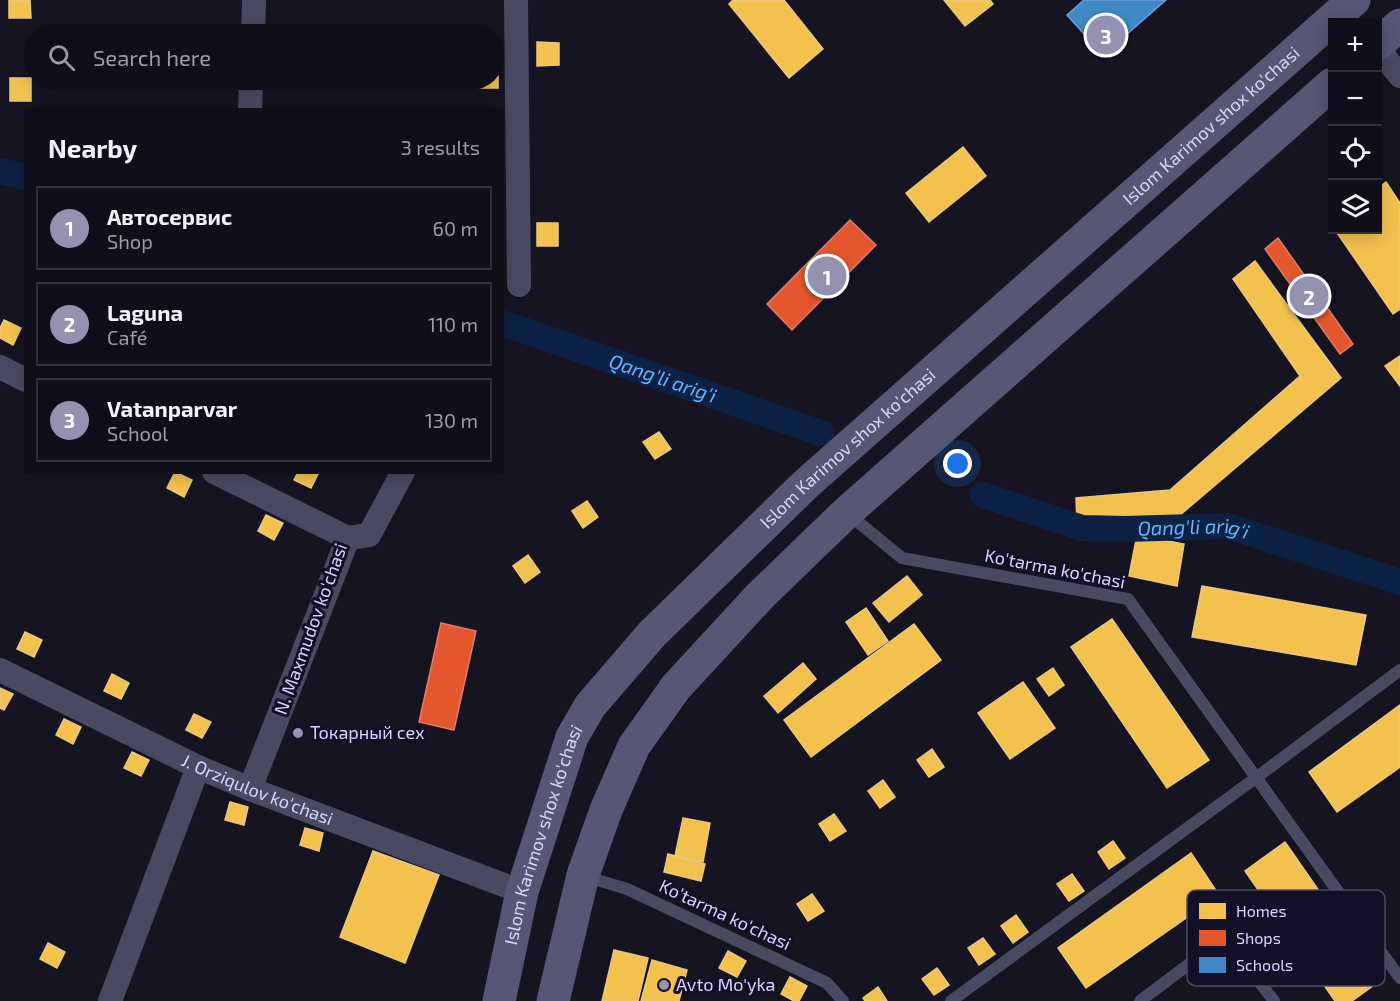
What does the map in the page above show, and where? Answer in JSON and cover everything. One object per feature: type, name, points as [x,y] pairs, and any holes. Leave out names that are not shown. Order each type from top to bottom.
[{"type":"main road","name":"Islom Karimov shox ko'chasi","points":[[499,1001],[522,892],[572,737],[590,706],[652,634],[806,484],[1354,0]]},
{"type":"main road","points":[[1382,41],[1400,25]]},
{"type":"main road","points":[[554,1001],[583,875],[606,810],[634,746],[676,687],[760,596],[847,512],[1328,88]]},
{"type":"main road","points":[[1071,250],[1057,266],[1057,276],[1061,286],[1069,294],[1079,297],[1090,295],[1099,289]]},
{"type":"street","points":[[253,24],[254,0]]},
{"type":"street","points":[[516,0],[519,285]]},
{"type":"street","points":[[1382,55],[1400,76]]},
{"type":"street","points":[[249,108],[250,90]]},
{"type":"street","points":[[0,368],[24,379]]},
{"type":"street","name":"N. Maxmudov ko'chasi","points":[[218,474],[348,538],[250,789]]},
{"type":"street","points":[[348,538],[369,534],[402,474]]},
{"type":"street","name":"J. Orziqulov ko'chasi","points":[[0,670],[198,767],[250,789],[522,892]]},
{"type":"street","points":[[110,1001],[198,767]]},
{"type":"lane","name":"Ko'tarma ko'chasi","points":[[847,512],[902,558],[1128,600],[1337,890]]},
{"type":"lane","points":[[951,1001],[1400,670]]},
{"type":"lane","name":"Ko'tarma ko'chasi","points":[[583,875],[627,889],[827,983],[843,1001]]},
{"type":"lane","name":"Ko'tarma ko'chasi","points":[[1385,957],[1400,978]]},
{"type":"lane","points":[[1140,1001],[1187,966]]},
{"type":"lane","points":[[1263,986],[1274,1001]]},
{"type":"building: Homes","points":[[9,0],[30,0],[31,18],[9,18]]},
{"type":"building: Homes","points":[[733,0],[784,0],[823,49],[789,78],[729,4]]},
{"type":"building: Homes","points":[[944,0],[990,0],[993,4],[965,26]]},
{"type":"building: Homes","points":[[537,42],[559,43],[559,65],[537,66]]},
{"type":"building: Homes","points":[[10,78],[24,78],[24,90],[31,90],[31,101],[10,101]]},
{"type":"building: Homes","points":[[963,147],[986,176],[929,222],[906,193]]},
{"type":"building: Homes","points":[[1386,182],[1400,203],[1400,309],[1393,314],[1338,234],[1382,234],[1382,185]]},
{"type":"building: Homes","points":[[537,223],[558,223],[558,246],[537,246]]},
{"type":"building: Homes","points":[[1255,261],[1341,378],[1180,515],[1077,522],[1076,498],[1170,490],[1300,376],[1233,279]]},
{"type":"building: Homes","points":[[4,320],[21,328],[13,345],[0,338],[0,328]]},
{"type":"building: Homes","points":[[1400,356],[1400,386],[1385,366]]},
{"type":"building: Homes","points":[[659,432],[671,449],[655,459],[643,442]]},
{"type":"building: Homes","points":[[174,474],[192,480],[184,497],[167,488]]},
{"type":"building: Homes","points":[[297,474],[318,474],[311,488],[294,480]]},
{"type":"building: Homes","points":[[587,501],[598,517],[583,528],[572,511]]},
{"type":"building: Homes","points":[[266,515],[283,523],[274,540],[258,531]]},
{"type":"building: Homes","points":[[1137,535],[1184,544],[1177,586],[1129,576]]},
{"type":"building: Homes","points":[[528,555],[540,572],[525,583],[513,566]]},
{"type":"building: Homes","points":[[907,576],[922,595],[889,622],[873,603]]},
{"type":"building: Homes","points":[[1202,586],[1366,615],[1356,665],[1192,637]]},
{"type":"building: Homes","points":[[866,608],[888,641],[868,655],[846,622]]},
{"type":"building: Homes","points":[[1112,619],[1209,760],[1167,788],[1071,647]]},
{"type":"building: Homes","points":[[914,624],[941,660],[811,757],[784,720]]},
{"type":"building: Homes","points":[[25,632],[42,640],[34,657],[17,649]]},
{"type":"building: Homes","points":[[803,663],[816,679],[778,713],[764,696]]},
{"type":"building: Homes","points":[[1053,668],[1064,685],[1049,696],[1037,679]]},
{"type":"building: Homes","points":[[112,674],[129,683],[121,699],[104,691]]},
{"type":"building: Homes","points":[[1023,682],[1055,728],[1010,759],[978,713]]},
{"type":"building: Homes","points":[[0,688],[13,694],[4,710],[0,708]]},
{"type":"building: Homes","points":[[1400,705],[1400,767],[1337,812],[1309,772]]},
{"type":"building: Homes","points":[[194,714],[211,722],[202,738],[186,730]]},
{"type":"building: Homes","points":[[64,719],[81,727],[73,744],[56,735]]},
{"type":"building: Homes","points":[[932,749],[944,767],[929,777],[917,760]]},
{"type":"building: Homes","points":[[132,752],[149,760],[141,776],[124,768]]},
{"type":"building: Homes","points":[[883,780],[895,797],[880,808],[868,791]]},
{"type":"building: Homes","points":[[230,802],[248,807],[244,825],[225,820]]},
{"type":"building: Homes","points":[[834,814],[846,831],[830,841],[819,824]]},
{"type":"building: Homes","points":[[683,818],[710,823],[703,862],[675,856]]},
{"type":"building: Homes","points":[[305,828],[323,833],[319,851],[300,845]]},
{"type":"building: Homes","points":[[1113,841],[1125,858],[1109,869],[1098,852]]},
{"type":"building: Homes","points":[[1285,842],[1318,890],[1258,890],[1245,871]]},
{"type":"building: Homes","points":[[373,851],[439,875],[405,963],[340,937]]},
{"type":"building: Homes","points":[[1191,853],[1216,890],[1187,890],[1187,917],[1086,988],[1058,948]]},
{"type":"building: Homes","points":[[668,854],[705,864],[701,881],[664,872]]},
{"type":"building: Homes","points":[[1072,874],[1084,891],[1069,901],[1057,884]]},
{"type":"building: Homes","points":[[812,894],[824,911],[808,921],[797,904]]},
{"type":"building: Homes","points":[[1016,915],[1028,932],[1013,943],[1001,926]]},
{"type":"building: Homes","points":[[983,938],[995,954],[979,965],[968,948]]},
{"type":"building: Homes","points":[[48,943],[65,952],[57,968],[40,959]]},
{"type":"building: Homes","points":[[614,950],[648,958],[638,1001],[602,1001]]},
{"type":"building: Homes","points":[[728,951],[746,961],[737,977],[719,968]]},
{"type":"building: Homes","name":"Avto Mo'yka","points":[[652,960],[687,970],[679,1001],[641,1001]]},
{"type":"building: Homes","points":[[937,968],[949,985],[934,995],[922,979]]},
{"type":"building: Homes","points":[[790,977],[807,986],[799,1001],[794,1001],[781,994]]},
{"type":"building: Homes","points":[[1325,986],[1373,986],[1352,1001],[1335,1001]]},
{"type":"building: Homes","points":[[878,987],[887,1001],[865,1001],[863,998]]},
{"type":"building: Shops","points":[[850,220],[876,245],[792,330],[767,304]]},
{"type":"building: Shops","points":[[1278,238],[1353,344],[1340,354],[1265,249]]},
{"type":"building: Shops","points":[[441,623],[476,631],[454,730],[419,722]]},
{"type":"building: Schools","points":[[1084,0],[1166,0],[1103,55],[1067,15]]},
{"type":"waterway","name":"Qang'li arig'i","points":[[0,171],[24,177]]},
{"type":"waterway","name":"Qang'li arig'i","points":[[504,324],[821,433]]},
{"type":"waterway","name":"Qang'li arig'i","points":[[983,495],[1082,528],[1228,526],[1400,582]]},
{"type":"place","name":"Vatanparvar","points":[[1106,35]]},
{"type":"place","name":"Автосервис","points":[[827,276]]},
{"type":"place","name":"Laguna","points":[[1309,296]]},
{"type":"place","name":"Токарный сех","points":[[298,733]]},
{"type":"place","name":"Avto Mo'yka","points":[[664,985]]}]
